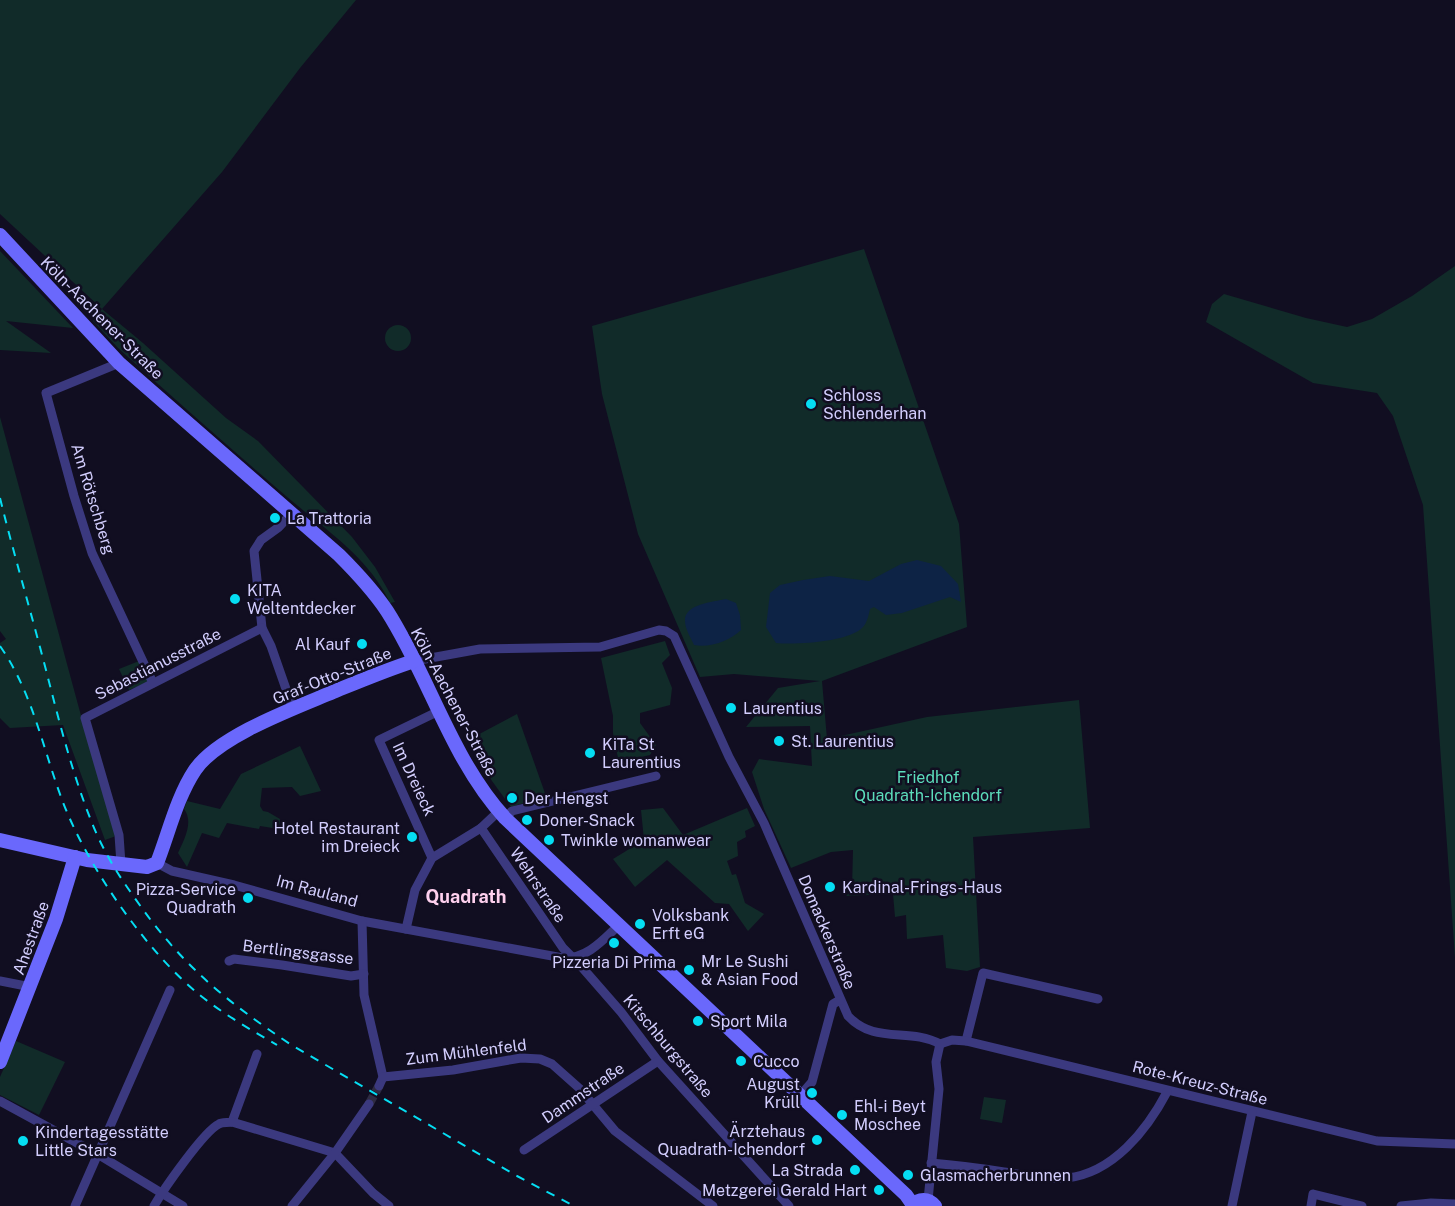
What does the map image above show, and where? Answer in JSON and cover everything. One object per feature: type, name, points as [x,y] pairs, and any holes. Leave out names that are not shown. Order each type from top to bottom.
[{"type":"main road","name":"Köln-Aachener-Straße","points":[[0,235],[119,363],[339,555],[363,579],[387,612],[476,780],[502,814],[906,1195],[913,1205]]},
{"type":"main road","name":"Graf-Otto-Straße","points":[[157,862],[185,789],[196,769],[211,752],[292,709],[414,661]]},
{"type":"main road","name":"Im Rauland","points":[[0,840],[75,857],[122,864],[147,867],[157,862]]},
{"type":"main road","name":"Ahestraße","points":[[0,1062],[31,987],[75,857]]},
{"type":"main road","points":[[913,1205],[920,1200],[932,1203]]},
{"type":"street","name":"Am Rötschberg","points":[[119,363],[46,393],[92,553],[153,683]]},
{"type":"street","points":[[291,514],[279,527],[261,540],[254,551],[262,628],[271,646],[292,709]]},
{"type":"street","name":"Sebastianusstraße","points":[[122,864],[118,835],[85,718],[262,628]]},
{"type":"street","name":"Graf-Otto-Straße","points":[[414,661],[480,650],[600,647],[659,630],[666,631]]},
{"type":"street","name":"Domackerstraße","points":[[666,631],[674,636],[729,757],[764,823],[848,1016],[868,1030],[880,1034],[924,1037],[940,1044]]},
{"type":"street","name":"Im Dreieck","points":[[432,858],[379,740],[439,711]]},
{"type":"street","points":[[406,929],[415,890],[432,858],[502,814],[656,776]]},
{"type":"street","name":"Wehrstraße","points":[[481,828],[562,948],[573,958]]},
{"type":"street","name":"Im Rauland","points":[[157,862],[172,871],[234,885],[362,921],[573,958]]},
{"type":"street","points":[[362,921],[364,974]]},
{"type":"street","points":[[573,958],[593,949],[619,925]]},
{"type":"street","name":"Kitschburgstraße","points":[[573,958],[621,1012],[658,1061],[789,1206]]},
{"type":"street","name":"Bertlingsgasse","points":[[229,962],[234,959],[282,964],[351,976],[364,974]]},
{"type":"street","points":[[966,1041],[983,973],[1098,999]]},
{"type":"street","name":"Zum Mühlenfeld","points":[[364,974],[364,995],[381,1082],[521,1058],[540,1059],[552,1064],[579,1088],[615,1131],[713,1206]]},
{"type":"street","points":[[0,981],[31,987]]},
{"type":"street","points":[[75,1206],[170,990]]},
{"type":"street","points":[[800,1096],[812,1082],[833,1004],[840,1000]]},
{"type":"street","name":"Rote-Kreuz-Straße","points":[[940,1044],[952,1040],[966,1041],[1167,1092],[1377,1141],[1455,1144]]},
{"type":"street","points":[[932,1203],[931,1163],[939,1089],[936,1062],[940,1044]]},
{"type":"street","points":[[232,1122],[257,1054]]},
{"type":"street","name":"Dammstraße","points":[[524,1150],[658,1061]]},
{"type":"street","points":[[931,1163],[1032,1176],[1067,1178],[1093,1171],[1115,1159],[1161,1103],[1167,1092]]},
{"type":"street","points":[[0,1101],[99,1155],[183,1206]]},
{"type":"street","points":[[292,1206],[335,1153],[369,1104]]},
{"type":"street","points":[[1232,1206],[1252,1112]]},
{"type":"street","points":[[154,1206],[162,1192],[209,1132],[220,1123],[232,1122],[335,1153],[373,1193],[389,1206]]},
{"type":"street","points":[[1311,1206],[1313,1194],[1362,1206]]},
{"type":"street","points":[[1401,1206],[1431,1203],[1455,1204]]},
{"type":"green space","points":[[0,0],[356,0],[300,68],[222,172],[102,309],[0,214]]},
{"type":"green space","name":"Friedhof Quadrath-Ichendorf","points":[[864,249],[959,524],[967,627],[822,681],[827,739],[927,717],[1079,700],[1090,828],[973,837],[980,967],[967,971],[946,968],[943,935],[907,939],[906,915],[895,917],[893,894],[846,896],[852,889],[853,850],[831,852],[791,868],[764,809],[752,772],[759,759],[812,766],[810,726],[746,727],[778,688],[820,681],[734,674],[700,677],[638,534],[602,394],[592,326]]},
{"type":"green space","points":[[0,251],[73,328],[6,321],[51,353],[0,350]]},
{"type":"green space","points":[[1455,266],[1455,958],[1423,505],[1393,416],[1377,393],[1313,383],[1206,322],[1212,304],[1224,294],[1306,318],[1347,327],[1372,319],[1412,296]]},
{"type":"green space","points":[[102,309],[226,418],[258,441],[352,537],[375,567],[395,602],[390,603],[370,571],[344,544],[243,459],[118,348],[93,321]]},
{"type":"green space","points":[[398,325],[407,329],[411,338],[407,347],[398,351],[389,347],[385,338],[389,329]]},
{"type":"green space","points":[[0,417],[116,836],[105,840],[63,725],[10,728],[0,718],[0,643],[6,639],[0,631]]},
{"type":"green space","points":[[665,641],[670,655],[662,663],[672,688],[670,705],[640,713],[640,723],[656,745],[650,755],[623,761],[618,758],[613,733],[613,716],[601,658]]},
{"type":"green space","points":[[139,661],[149,682],[129,690],[119,669]]},
{"type":"green space","points":[[517,714],[546,796],[511,807],[492,781],[468,740]]},
{"type":"green space","points":[[300,746],[321,791],[300,796],[292,787],[262,788],[260,806],[263,811],[280,819],[279,829],[260,826],[259,829],[227,823],[219,838],[202,833],[187,867],[178,853],[188,825],[184,809],[187,801],[220,809],[241,774]]},
{"type":"green space","points":[[663,808],[683,835],[747,808],[755,826],[745,831],[746,837],[737,842],[738,856],[727,861],[732,875],[736,874],[745,903],[764,914],[748,931],[729,904],[715,903],[667,860],[635,887],[613,859],[644,840],[641,810]]},
{"type":"green space","points":[[16,1041],[65,1062],[39,1115],[0,1095],[0,1077]]},
{"type":"green space","points":[[984,1097],[1006,1100],[1002,1123],[980,1119]]},
{"type":"water","points":[[917,560],[941,566],[958,584],[961,602],[950,597],[902,613],[886,615],[874,607],[870,609],[864,625],[856,632],[822,641],[776,643],[766,627],[770,593],[780,585],[830,576],[869,581],[901,564]]},
{"type":"water","points":[[726,599],[736,603],[741,630],[719,643],[694,645],[686,627],[686,615],[694,607]]},
{"type":"tunnel","points":[[369,1104],[379,1086]]},
{"type":"railway","points":[[0,498],[61,728],[92,823],[100,842],[126,886],[167,940],[204,979],[224,996],[293,1046],[517,1176],[574,1206]]},
{"type":"railway","points":[[0,646],[28,700],[72,823],[85,850],[119,905],[159,956],[180,978],[219,1010],[277,1045]]},
{"type":"place","name":"Schloss Schlenderhan","points":[[811,404]]},
{"type":"place","name":"La Trattoria","points":[[275,518]]},
{"type":"place","name":"KITA Weltentdecker","points":[[235,599]]},
{"type":"place","name":"Al Kauf","points":[[362,644]]},
{"type":"place","name":"Laurentius","points":[[731,708]]},
{"type":"place","name":"St. Laurentius","points":[[779,741]]},
{"type":"place","name":"KiTa St Laurentius","points":[[590,753]]},
{"type":"place","name":"Der Hengst","points":[[512,798]]},
{"type":"place","name":"Doner-Snack","points":[[527,820]]},
{"type":"place","name":"Hotel Restaurant im Dreieck","points":[[412,837]]},
{"type":"place","name":"Twinkle womanwear","points":[[549,840]]},
{"type":"place","name":"Kardinal-Frings-Haus","points":[[830,887]]},
{"type":"place","name":"Pizza-Service Quadrath","points":[[248,898]]},
{"type":"place","name":"Volksbank Erft eG","points":[[640,924]]},
{"type":"place","name":"Pizzeria Di Prima","points":[[614,943]]},
{"type":"place","name":"Mr Le Sushi & Asian Food","points":[[689,970]]},
{"type":"place","name":"Sport Mila","points":[[698,1021]]},
{"type":"place","name":"Cucco","points":[[741,1061]]},
{"type":"place","name":"August Krüll","points":[[812,1093]]},
{"type":"place","name":"Ehl-i Beyt Moschee","points":[[842,1115]]},
{"type":"place","name":"Ärztehaus Quadrath-Ichendorf","points":[[817,1140]]},
{"type":"place","name":"Kindertagesstätte Little Stars","points":[[23,1141]]},
{"type":"place","name":"La Strada","points":[[855,1170]]},
{"type":"place","name":"Glasmacherbrunnen","points":[[908,1175]]},
{"type":"place","name":"Metzgerei Gerald Hart","points":[[879,1190]]},
{"type":"district","name":"Quadrath","points":[[466,896]]}]
